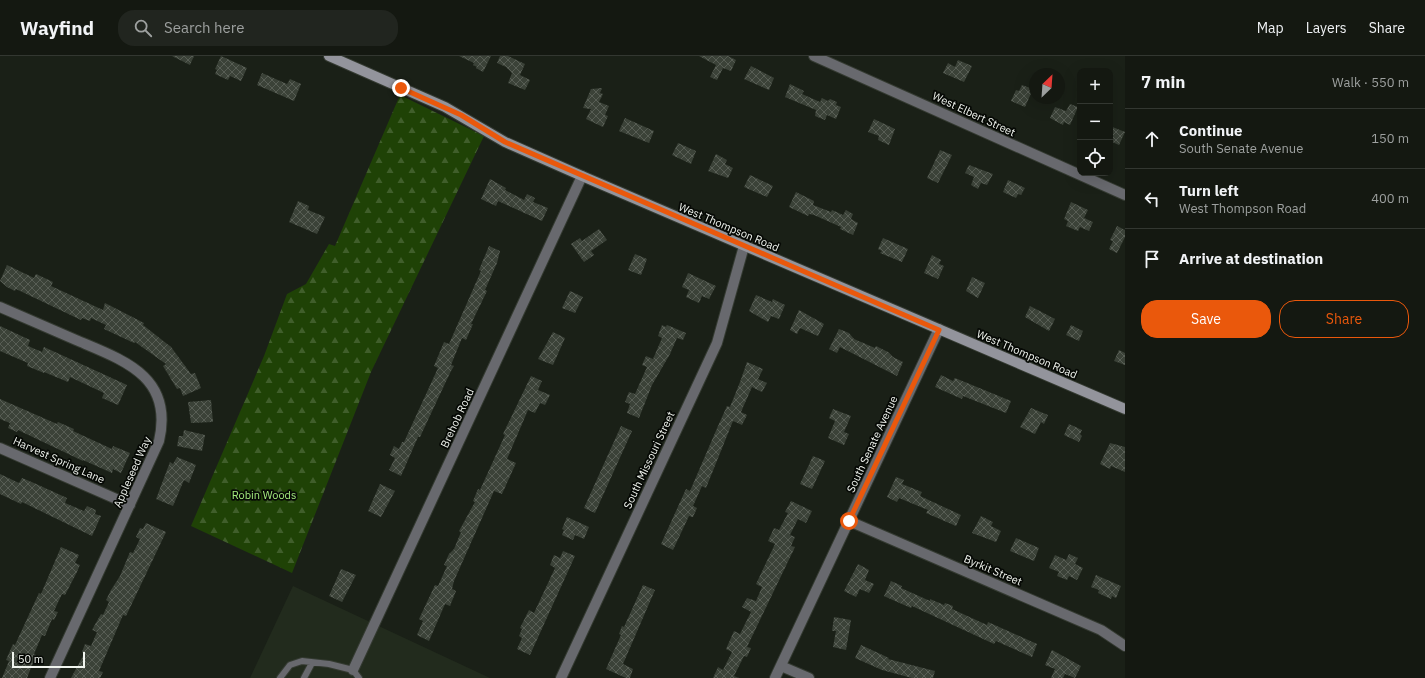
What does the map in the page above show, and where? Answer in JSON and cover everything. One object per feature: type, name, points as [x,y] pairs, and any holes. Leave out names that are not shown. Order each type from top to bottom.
[{"type":"main road","name":"West Thompson Road","points":[[329,56],[445,107],[505,142],[1125,409]]},
{"type":"street","name":"West Elbert Street","points":[[814,56],[1125,195]]},
{"type":"street","name":"Brehob Road","points":[[356,674],[582,176]]},
{"type":"street","name":"South Missouri Street","points":[[561,678],[717,342],[744,246]]},
{"type":"street","name":"Appleseed Way","points":[[0,307],[128,362],[142,374],[154,390],[161,409],[162,430],[156,448],[50,678]]},
{"type":"street","name":"South Senate Avenue","points":[[775,678],[939,330]]},
{"type":"street","name":"Harvest Spring Lane","points":[[0,448],[130,505]]},
{"type":"street","name":"Byrkit Street","points":[[849,521],[1101,630],[1125,646]]},
{"type":"street","points":[[781,666],[809,678]]},
{"type":"lane","points":[[280,678],[290,665],[302,661],[328,664],[356,674]]},
{"type":"lane","points":[[304,678],[312,663]]},
{"type":"shaded area","points":[[293,586],[490,678],[250,678]]},
{"type":"green space","name":"Robin Woods","points":[[400,95],[484,136],[371,372],[292,573],[191,526],[264,356],[287,294],[306,284],[329,244],[335,246]]},
{"type":"building","points":[[172,56],[194,56],[190,65]]},
{"type":"building","points":[[221,56],[247,68],[241,81],[230,76],[228,80],[215,74],[217,70],[215,69]]},
{"type":"building","points":[[459,56],[491,56],[483,72],[473,65],[474,63]]},
{"type":"building","points":[[500,56],[508,56],[525,64],[520,75],[530,80],[525,90],[508,83],[512,73],[506,67],[497,63]]},
{"type":"building","points":[[699,56],[728,56],[736,60],[731,71],[723,68],[717,80],[710,77],[716,65]]},
{"type":"building","points":[[958,60],[972,66],[964,82],[943,73],[948,63],[955,67]]},
{"type":"building","points":[[751,66],[774,78],[769,90],[744,79]]},
{"type":"building","points":[[262,73],[287,84],[290,79],[301,84],[294,101],[257,85]]},
{"type":"building","points":[[790,84],[804,91],[802,94],[820,102],[822,98],[828,101],[830,99],[837,102],[836,105],[841,107],[836,119],[827,115],[825,120],[815,116],[816,110],[785,97]]},
{"type":"building","points":[[1022,85],[1029,88],[1029,98],[1025,107],[1011,101],[1016,90],[1019,91]]},
{"type":"building","points":[[602,88],[600,93],[603,94],[599,102],[609,106],[605,115],[608,116],[603,127],[586,119],[591,109],[583,108],[591,89]]},
{"type":"building","points":[[1070,104],[1077,107],[1070,125],[1064,122],[1063,125],[1050,118],[1055,107],[1066,111]]},
{"type":"building","points":[[625,118],[654,131],[649,143],[619,131]]},
{"type":"building","points":[[874,119],[895,129],[889,145],[878,140],[879,136],[868,132]]},
{"type":"building","points":[[1113,127],[1125,132],[1119,145],[1113,142]]},
{"type":"building","points":[[678,143],[696,151],[691,164],[672,155]]},
{"type":"building","points":[[940,150],[952,155],[938,183],[927,178]]},
{"type":"building","points":[[716,154],[727,160],[725,164],[733,168],[728,178],[708,171]]},
{"type":"building","points":[[969,165],[993,174],[987,185],[981,183],[978,189],[971,185],[974,177],[965,173]]},
{"type":"building","points":[[750,175],[773,186],[767,197],[744,187]]},
{"type":"building","points":[[490,179],[506,188],[505,190],[524,200],[527,194],[535,198],[533,202],[548,208],[542,221],[498,201],[496,206],[481,199]]},
{"type":"building","points":[[1008,180],[1025,188],[1021,195],[1018,194],[1016,198],[1003,192]]},
{"type":"building","points":[[796,192],[814,201],[813,205],[831,212],[832,210],[843,215],[846,210],[853,214],[851,219],[858,223],[853,235],[840,229],[841,227],[814,215],[809,214],[808,216],[789,207]]},
{"type":"building","points":[[298,201],[309,206],[308,210],[325,217],[317,234],[289,222]]},
{"type":"building","points":[[1071,202],[1088,210],[1084,218],[1093,222],[1089,231],[1080,227],[1078,231],[1066,226],[1068,221],[1064,219]]},
{"type":"building","points":[[1117,226],[1125,230],[1125,237],[1117,253],[1109,249],[1113,241],[1110,240]]},
{"type":"building","points":[[599,229],[607,240],[591,251],[594,255],[584,262],[571,244],[580,238],[582,241]]},
{"type":"building","points":[[883,238],[908,249],[902,262],[880,253],[882,251],[878,249]]},
{"type":"building","points":[[489,246],[500,251],[497,263],[485,290],[487,291],[471,324],[473,324],[466,340],[462,338],[451,365],[454,366],[420,437],[418,437],[401,476],[389,470],[395,458],[390,455],[394,446],[399,449],[402,442],[404,442],[438,368],[434,366],[444,342],[449,344],[481,271],[479,270]]},
{"type":"building","points":[[635,254],[647,259],[641,275],[628,270]]},
{"type":"building","points":[[932,255],[941,260],[939,264],[944,266],[938,279],[924,273]]},
{"type":"building","points":[[7,265],[34,278],[36,274],[53,282],[51,286],[103,310],[105,303],[144,323],[143,325],[171,347],[191,374],[195,373],[201,388],[183,396],[180,388],[177,389],[163,366],[166,364],[135,342],[134,343],[104,329],[106,325],[91,318],[90,321],[82,318],[81,320],[16,289],[15,291],[7,287],[0,281]]},
{"type":"building","points":[[688,273],[716,286],[709,299],[702,296],[699,303],[686,297],[689,290],[682,287]]},
{"type":"building","points":[[972,277],[985,283],[978,298],[966,291]]},
{"type":"building","points":[[570,291],[583,297],[575,313],[562,308]]},
{"type":"building","points":[[756,295],[772,302],[773,299],[785,305],[779,319],[771,316],[768,322],[749,311]]},
{"type":"building","points":[[1030,306],[1055,319],[1049,331],[1025,317]]},
{"type":"building","points":[[799,310],[824,324],[818,336],[800,328],[797,334],[790,330]]},
{"type":"building","points":[[662,325],[666,327],[667,325],[686,333],[683,340],[677,338],[670,354],[652,385],[639,418],[627,413],[630,404],[625,402],[629,392],[635,394],[647,367],[642,365],[646,356],[653,359],[662,338],[658,336]]},
{"type":"building","points":[[1071,325],[1083,331],[1079,341],[1066,335]]},
{"type":"building","points":[[0,326],[30,340],[28,346],[42,352],[44,347],[127,385],[118,405],[102,398],[104,393],[70,377],[68,382],[27,366],[28,363],[0,351]]},
{"type":"building","points":[[839,329],[849,333],[854,339],[875,348],[876,346],[888,352],[893,357],[903,362],[897,376],[840,347],[837,353],[829,349]]},
{"type":"building","points":[[553,332],[565,338],[553,365],[538,359]]},
{"type":"building","points":[[1119,350],[1125,353],[1125,365],[1114,361]]},
{"type":"building","points":[[747,362],[763,369],[758,379],[767,383],[762,392],[752,387],[741,412],[747,415],[742,425],[733,421],[706,488],[702,486],[693,506],[697,508],[693,517],[689,516],[673,550],[661,544],[686,489],[690,491],[727,406],[730,407]]},
{"type":"building","points":[[941,375],[953,381],[955,378],[1011,401],[1006,413],[963,396],[962,399],[935,387]]},
{"type":"building","points":[[531,376],[542,381],[538,390],[550,395],[545,405],[540,403],[535,413],[528,410],[507,459],[516,463],[502,494],[494,491],[454,581],[452,589],[456,591],[450,606],[445,604],[429,641],[417,635],[423,621],[419,619],[435,585],[438,586],[447,566],[444,565],[449,554],[454,549],[461,532],[459,531],[475,502],[473,501],[478,489],[480,490],[505,435],[503,434]]},
{"type":"building","points":[[0,399],[57,424],[58,422],[74,429],[73,431],[112,449],[113,446],[130,453],[121,473],[113,469],[112,473],[18,430],[17,432],[8,428],[10,423],[0,419]]},
{"type":"building","points":[[211,400],[213,422],[191,423],[188,402]]},
{"type":"building","points":[[1031,408],[1048,415],[1044,424],[1041,422],[1035,434],[1020,427]]},
{"type":"building","points":[[833,409],[851,416],[844,432],[849,434],[844,445],[828,438],[835,421],[829,418]]},
{"type":"building","points":[[1069,424],[1082,430],[1080,434],[1082,436],[1079,442],[1064,435]]},
{"type":"building","points":[[621,426],[632,431],[595,513],[584,508]]},
{"type":"building","points":[[184,430],[205,435],[202,451],[177,446],[179,436],[183,436]]},
{"type":"building","points":[[1110,443],[1125,447],[1125,472],[1111,466],[1110,469],[1100,464]]},
{"type":"building","points":[[813,456],[825,461],[812,489],[800,484]]},
{"type":"building","points":[[177,457],[196,465],[189,483],[184,480],[173,506],[156,499],[170,462],[173,464]]},
{"type":"building","points":[[0,474],[19,483],[22,478],[34,483],[67,498],[65,503],[84,511],[87,506],[96,510],[95,514],[101,516],[92,536],[22,502],[21,504],[0,494]]},
{"type":"building","points":[[896,477],[904,480],[902,484],[922,492],[920,496],[961,515],[956,526],[926,513],[928,510],[899,498],[897,502],[887,497]]},
{"type":"building","points":[[380,484],[395,491],[381,517],[368,511]]},
{"type":"building","points":[[791,501],[812,511],[806,523],[798,519],[790,535],[795,537],[791,546],[795,547],[747,647],[751,648],[747,657],[744,656],[734,676],[739,678],[713,678],[718,667],[723,670],[732,652],[726,649],[734,631],[740,634],[751,612],[742,607],[747,598],[756,601],[762,587],[756,584],[775,544],[768,541],[774,528],[779,530],[788,513],[785,512]]},
{"type":"building","points":[[981,516],[993,522],[991,526],[1001,531],[996,542],[972,533]]},
{"type":"building","points":[[567,517],[589,527],[584,539],[575,535],[573,540],[562,535],[564,530],[562,529]]},
{"type":"building","points":[[146,523],[166,532],[126,616],[123,615],[99,671],[103,672],[100,678],[71,678],[84,654],[82,652],[85,644],[91,646],[97,632],[92,630],[101,614],[103,615],[109,602],[106,600],[120,576],[130,552],[133,553],[140,539],[136,537],[140,528],[143,529]]},
{"type":"building","points":[[1016,538],[1039,548],[1034,561],[1010,551]]},
{"type":"building","points":[[61,547],[79,555],[75,563],[80,565],[76,574],[65,595],[62,594],[54,611],[58,612],[54,620],[52,619],[45,636],[42,635],[34,654],[36,655],[27,678],[2,678],[9,661],[6,660],[13,644],[15,645],[39,593],[41,594]]},
{"type":"building","points":[[563,551],[575,556],[530,655],[517,649],[522,638],[519,636],[522,629],[520,628],[529,610],[534,613],[555,568],[550,565],[554,555],[560,558]]},
{"type":"building","points":[[1069,554],[1078,558],[1075,564],[1083,568],[1077,580],[1069,576],[1067,580],[1057,576],[1059,572],[1049,568],[1055,555],[1066,560]]},
{"type":"building","points":[[858,564],[869,570],[865,580],[874,584],[869,593],[860,589],[856,597],[844,591]]},
{"type":"building","points":[[341,569],[356,575],[342,602],[329,596]]},
{"type":"building","points":[[1096,575],[1121,586],[1116,598],[1112,596],[1111,599],[1098,593],[1099,590],[1091,587]]},
{"type":"building","points":[[891,581],[902,586],[901,588],[930,601],[930,599],[944,605],[945,603],[953,606],[952,609],[987,625],[988,622],[1037,644],[1032,657],[996,641],[994,644],[912,606],[911,608],[884,596]]},
{"type":"building","points":[[643,585],[655,590],[623,664],[633,669],[630,678],[626,678],[606,669],[621,635],[619,634],[622,626],[624,627]]},
{"type":"building","points":[[834,617],[851,620],[846,650],[833,647],[836,631],[832,631]]},
{"type":"building","points":[[861,645],[889,658],[888,659],[935,671],[933,678],[912,678],[882,670],[855,658]]},
{"type":"building","points":[[1052,650],[1081,666],[1075,678],[1065,674],[1063,678],[1051,678],[1055,669],[1045,665]]},
{"type":"route","points":[[401,88],[461,115],[505,142],[939,330],[849,521]]}]
